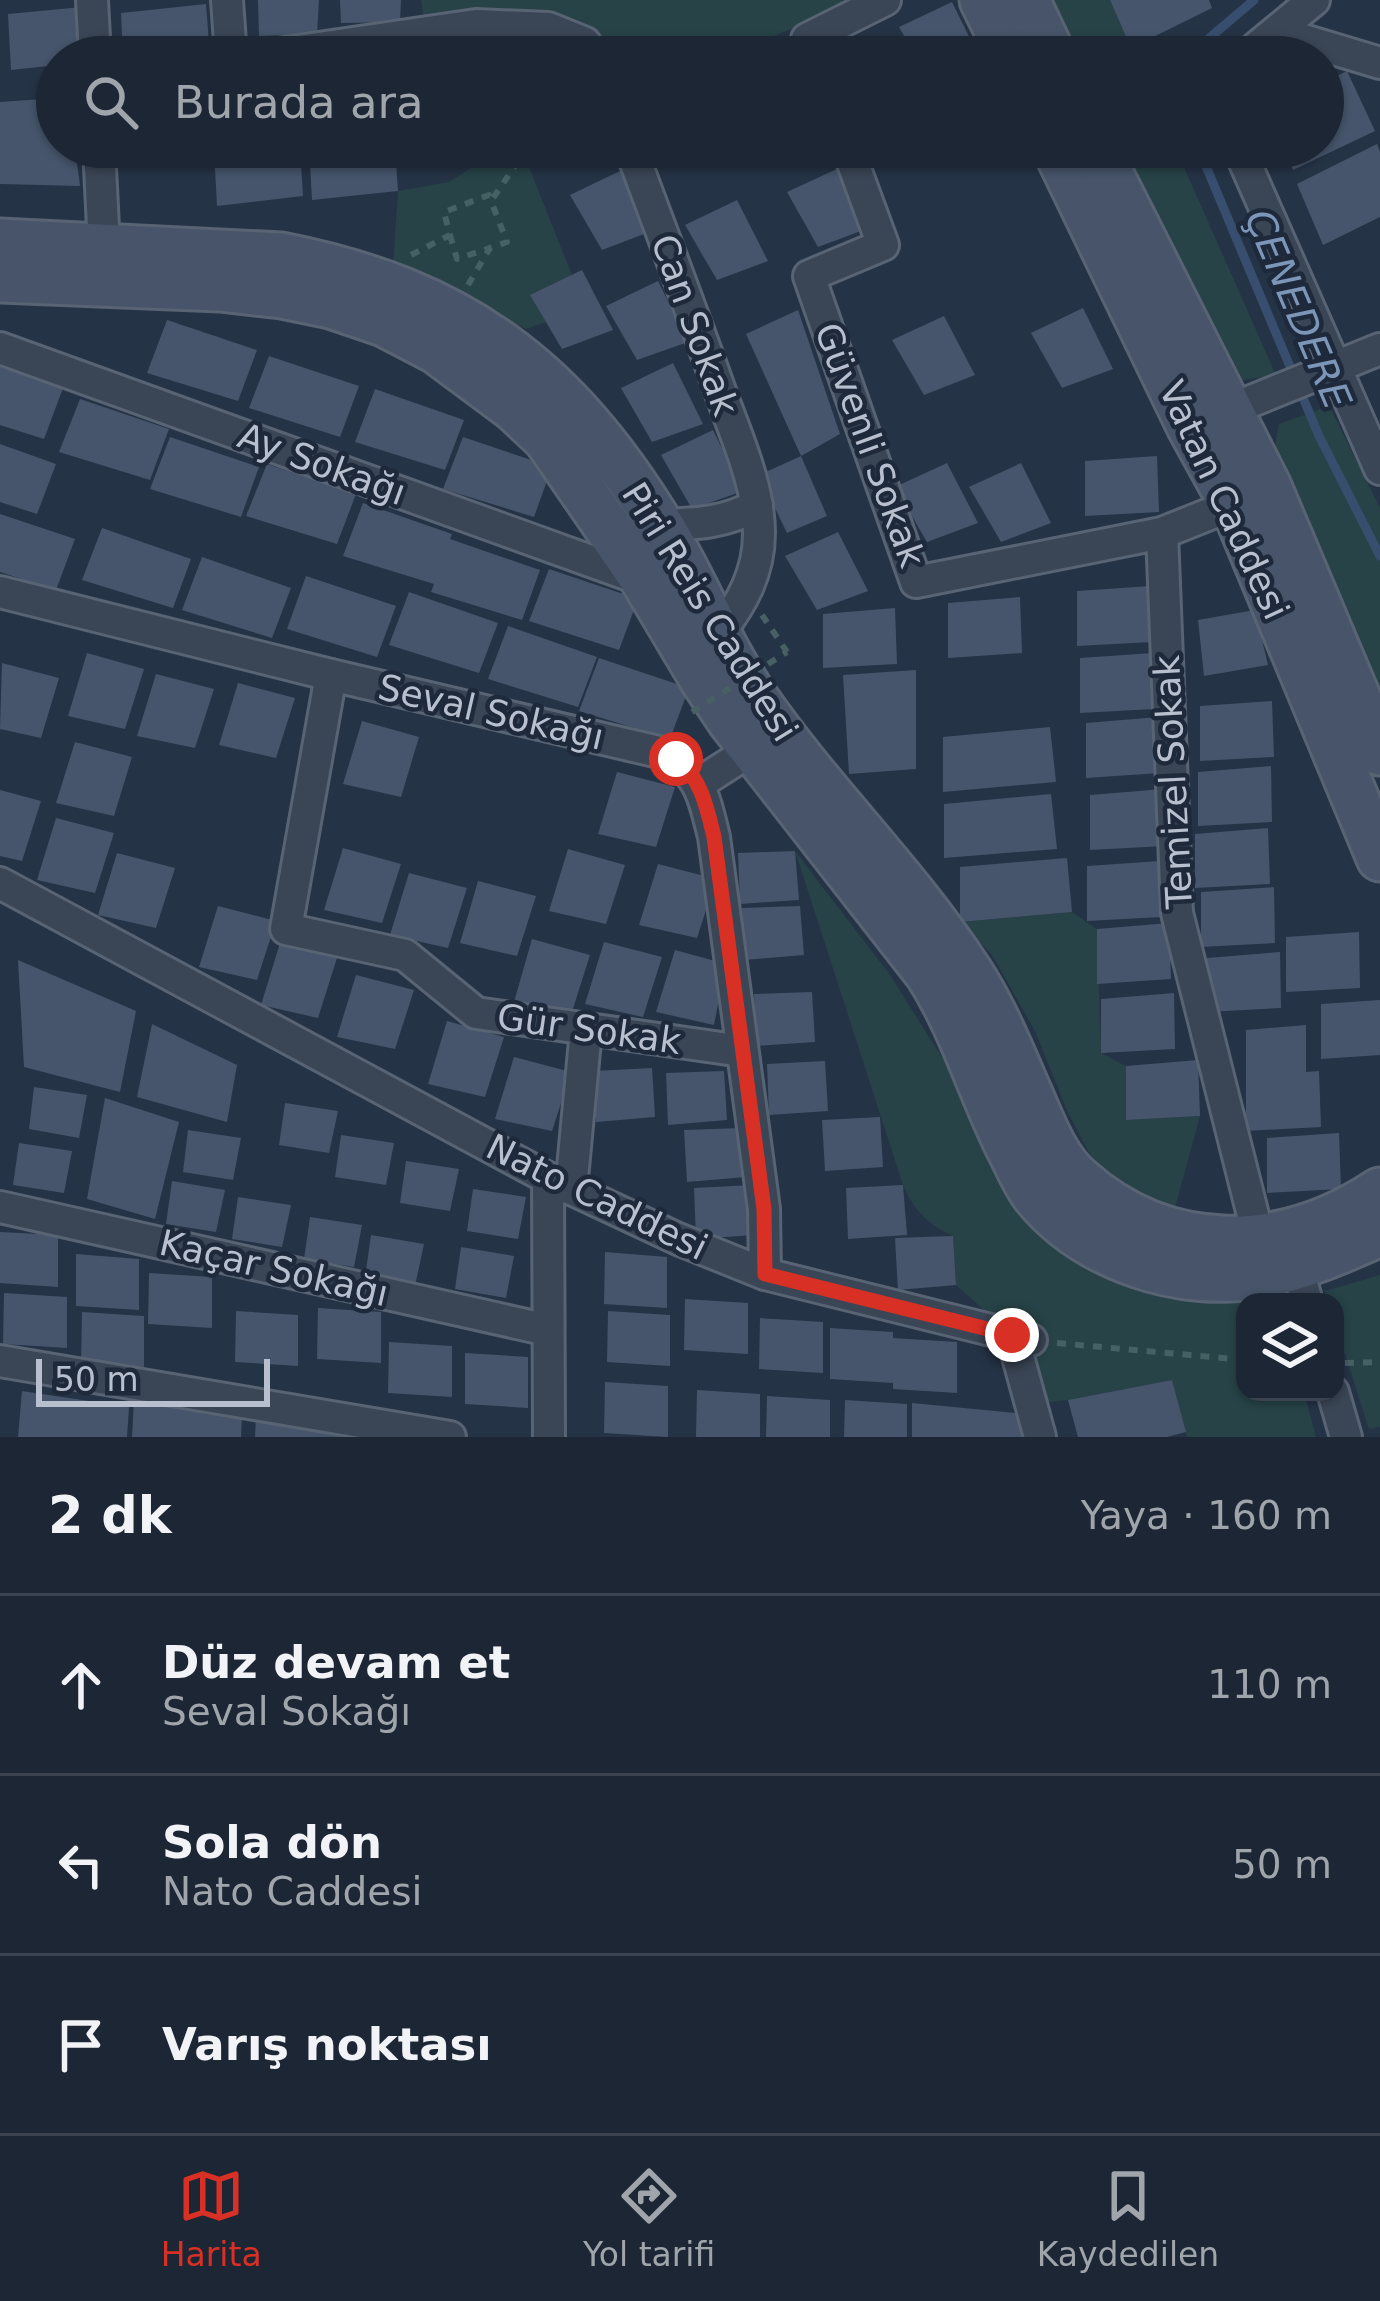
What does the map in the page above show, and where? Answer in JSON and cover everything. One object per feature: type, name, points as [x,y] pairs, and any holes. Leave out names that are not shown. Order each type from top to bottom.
[{"type":"main road","points":[[983,0],[1001,36]]},
{"type":"main road","points":[[1026,0],[1043,36]]},
{"type":"main road","name":"Vatan Caddesi","points":[[1068,168],[1225,411]]},
{"type":"main road","name":"Vatan Caddesi","points":[[1106,168],[1225,411],[1380,858]]},
{"type":"main road","name":"Piri Reis Caddesi","points":[[0,242],[281,256],[357,274],[424,299],[477,326],[529,364],[573,406],[608,449],[660,525],[755,698],[970,974],[1054,1149],[1074,1176],[1145,1224],[1225,1240],[1258,1239],[1308,1228],[1380,1192]]},
{"type":"main road","name":"Piri Reis Caddesi","points":[[0,279],[282,295],[384,323],[473,375],[547,439],[751,749],[928,973],[947,1002],[996,1120],[1034,1194],[1103,1250],[1185,1276],[1221,1280],[1258,1275],[1302,1284],[1372,1239]]},
{"type":"main road","name":"Vatan Caddesi","points":[[1251,496],[1380,752]]},
{"type":"street","points":[[92,0],[94,36]]},
{"type":"street","points":[[227,0],[230,36]]},
{"type":"street","points":[[811,36],[885,0]]},
{"type":"street","points":[[1272,36],[1314,0]]},
{"type":"street","points":[[400,36],[476,25],[548,28],[568,36]]},
{"type":"street","points":[[1277,32],[1290,36]]},
{"type":"street","points":[[1344,52],[1380,63]]},
{"type":"street","points":[[100,168],[104,248]]},
{"type":"street","name":"Can Sokak","points":[[638,168],[757,505],[754,571],[740,603],[718,634]]},
{"type":"street","name":"Güvenli Sokak","points":[[855,168],[883,245],[809,276],[916,582],[1162,532],[1251,496]]},
{"type":"street","points":[[1246,168],[1324,373],[1380,469]]},
{"type":"street","name":"Ay Sokağı","points":[[0,348],[644,580]]},
{"type":"street","points":[[1225,411],[1380,349]]},
{"type":"street","points":[[660,525],[722,520],[757,505]]},
{"type":"street","name":"Temizel Sokak","points":[[1162,532],[1177,913],[1258,1239]]},
{"type":"street","name":"Seval Sokağı","points":[[0,592],[659,752],[690,769],[698,784]]},
{"type":"street","name":"Gür Sokak","points":[[331,675],[286,929],[406,955],[476,1012],[742,1051]]},
{"type":"street","points":[[751,749],[698,784],[714,837],[764,1209],[765,1274]]},
{"type":"street","name":"Nato Caddesi","points":[[0,883],[559,1183],[678,1239],[765,1274],[1021,1338]]},
{"type":"street","points":[[549,1437],[548,1330],[559,1183],[586,1030]]},
{"type":"street","name":"Kaçar Sokağı","points":[[0,1207],[548,1330]]},
{"type":"street","points":[[1021,1338],[1040,1437]]},
{"type":"street","points":[[0,1361],[450,1437]]},
{"type":"street","points":[[1336,1401],[1346,1437]]},
{"type":"path","points":[[491,202],[514,168]]},
{"type":"path","points":[[489,195],[491,202],[507,242],[457,259],[444,212],[489,195]]},
{"type":"path","points":[[357,274],[393,265],[450,235]]},
{"type":"path","points":[[458,317],[461,296],[490,248]]},
{"type":"path","points":[[692,712],[787,652]]},
{"type":"path","points":[[1021,1338],[1236,1359]]},
{"type":"path","points":[[1344,1364],[1380,1362]]},
{"type":"green space","points":[[421,0],[842,0],[845,8],[774,36],[426,32]]},
{"type":"green space","points":[[1053,0],[1110,0],[1126,36],[1069,36]]},
{"type":"green space","points":[[471,168],[529,168],[572,275],[531,296],[546,322],[526,329],[393,265],[398,191],[449,182]]},
{"type":"green space","points":[[1131,168],[1184,168],[1276,375],[1231,382]]},
{"type":"green space","points":[[1329,406],[1380,508],[1380,698],[1273,457],[1279,424]]},
{"type":"green space","points":[[795,851],[890,975],[943,1059],[1003,1180],[1127,1283],[1216,1303],[1236,1301],[1236,1401],[1306,1401],[1316,1437],[1187,1437],[1172,1380],[1029,1404],[1012,1335],[956,1285],[953,1236],[923,1216],[903,1185]]},
{"type":"green space","points":[[1072,912],[1097,929],[1101,1053],[1126,1066],[1126,1120],[1200,1116],[1175,1208],[1142,1199],[1092,1158],[1035,1031],[992,955],[960,922]]},
{"type":"green space","points":[[1380,1275],[1380,1427],[1369,1429],[1344,1351],[1344,1293],[1325,1291]]},
{"type":"building","points":[[258,0],[319,0],[317,34],[259,36]]},
{"type":"building","points":[[340,0],[401,0],[400,22],[341,23]]},
{"type":"building","points":[[1110,0],[1209,0],[1212,8],[1155,36],[1126,36]]},
{"type":"building","points":[[952,2],[969,36],[904,36],[899,27]]},
{"type":"building","points":[[206,4],[208,36],[122,36],[121,13]]},
{"type":"building","points":[[93,6],[95,36],[36,36],[36,67],[11,70],[8,14]]},
{"type":"building","points":[[1344,72],[1375,131],[1344,146]]},
{"type":"building","points":[[36,99],[36,168],[78,168],[80,186],[0,184],[0,102]]},
{"type":"building","points":[[1377,144],[1380,217],[1323,245],[1297,184],[1329,168],[1344,168],[1344,160]]},
{"type":"building","points":[[215,168],[301,168],[303,196],[217,206]]},
{"type":"building","points":[[310,168],[396,168],[398,191],[312,200]]},
{"type":"building","points":[[839,168],[869,228],[818,247],[787,192]]},
{"type":"building","points":[[622,170],[652,231],[602,250],[570,195]]},
{"type":"building","points":[[737,200],[768,261],[717,280],[685,225]]},
{"type":"building","points":[[582,270],[613,330],[562,349],[530,295]]},
{"type":"building","points":[[658,281],[688,342],[637,360],[606,306]]},
{"type":"building","points":[[1083,308],[1113,369],[1062,388],[1031,333]]},
{"type":"building","points":[[798,310],[840,434],[801,456],[746,334]]},
{"type":"building","points":[[944,316],[975,375],[924,395],[892,340]]},
{"type":"building","points":[[167,320],[257,350],[238,401],[147,373]]},
{"type":"building","points":[[269,356],[359,386],[340,437],[249,408]]},
{"type":"building","points":[[673,363],[703,424],[652,442],[621,388]]},
{"type":"building","points":[[0,367],[63,388],[44,439],[0,425]]},
{"type":"building","points":[[375,389],[464,420],[445,470],[355,442]]},
{"type":"building","points":[[80,399],[169,429],[150,480],[59,452]]},
{"type":"building","points":[[713,430],[743,491],[692,509],[661,455]]},
{"type":"building","points":[[170,437],[259,467],[241,517],[150,489]]},
{"type":"building","points":[[463,437],[552,467],[534,517],[443,489]]},
{"type":"building","points":[[0,444],[56,464],[37,514],[0,502]]},
{"type":"building","points":[[801,456],[827,516],[787,533],[759,475]]},
{"type":"building","points":[[1157,456],[1159,512],[1085,516],[1085,461]]},
{"type":"building","points":[[947,463],[978,523],[927,542],[895,487]]},
{"type":"building","points":[[1021,463],[1051,523],[1001,542],[969,487]]},
{"type":"building","points":[[267,464],[356,494],[337,544],[246,516]]},
{"type":"building","points":[[363,503],[540,570],[522,620],[431,592],[434,584],[343,556]]},
{"type":"building","points":[[0,514],[75,539],[56,590],[0,572]]},
{"type":"building","points":[[102,528],[191,559],[173,608],[82,580]]},
{"type":"building","points":[[838,532],[868,591],[817,610],[785,556]]},
{"type":"building","points":[[202,557],[291,588],[272,638],[182,610]]},
{"type":"building","points":[[549,569],[638,599],[619,650],[529,621]]},
{"type":"building","points":[[306,576],[396,606],[377,657],[287,629]]},
{"type":"building","points":[[1150,586],[1152,642],[1077,646],[1077,591]]},
{"type":"building","points":[[409,592],[498,623],[479,673],[389,645]]},
{"type":"building","points":[[1020,597],[1022,653],[948,658],[948,603]]},
{"type":"building","points":[[895,608],[897,664],[823,668],[823,614]]},
{"type":"building","points":[[1255,610],[1268,665],[1204,676],[1198,620]]},
{"type":"building","points":[[508,626],[597,657],[578,707],[488,679]]},
{"type":"building","points":[[87,653],[144,669],[125,729],[68,716]]},
{"type":"building","points":[[1153,653],[1154,709],[1080,713],[1080,658]]},
{"type":"building","points":[[599,658],[689,688],[670,739],[579,711]]},
{"type":"building","points":[[2,663],[59,678],[41,738],[0,729]]},
{"type":"building","points":[[916,670],[916,769],[849,774],[843,675]]},
{"type":"building","points":[[156,674],[214,689],[195,748],[137,736]]},
{"type":"building","points":[[238,683],[295,698],[276,758],[219,745]]},
{"type":"building","points":[[1272,701],[1274,757],[1200,761],[1200,706]]},
{"type":"building","points":[[1159,717],[1160,773],[1086,778],[1086,723]]},
{"type":"building","points":[[362,721],[419,737],[401,797],[343,784]]},
{"type":"building","points":[[1050,727],[1056,782],[943,792],[943,737]]},
{"type":"building","points":[[75,742],[132,757],[114,816],[56,803]]},
{"type":"building","points":[[1271,766],[1272,822],[1198,826],[1198,772]]},
{"type":"building","points":[[617,772],[675,787],[656,847],[598,834]]},
{"type":"building","points":[[1163,789],[1164,846],[1090,850],[1090,795]]},
{"type":"building","points":[[0,790],[41,801],[22,861],[0,856]]},
{"type":"building","points":[[1051,794],[1057,849],[944,858],[944,804]]},
{"type":"building","points":[[56,818],[114,833],[95,893],[37,880]]},
{"type":"building","points":[[1268,828],[1270,884],[1195,888],[1195,834]]},
{"type":"building","points":[[343,848],[401,864],[382,923],[324,910]]},
{"type":"building","points":[[568,849],[625,865],[606,924],[549,911]]},
{"type":"building","points":[[795,851],[799,900],[740,904],[738,853]]},
{"type":"building","points":[[117,853],[175,868],[156,928],[98,915]]},
{"type":"building","points":[[1067,858],[1072,912],[960,922],[960,867]]},
{"type":"building","points":[[1160,861],[1161,917],[1087,921],[1087,866]]},
{"type":"building","points":[[658,864],[716,879],[697,938],[639,925]]},
{"type":"building","points":[[409,873],[467,888],[448,948],[390,935]]},
{"type":"building","points":[[478,881],[536,896],[517,956],[460,943]]},
{"type":"building","points":[[1274,887],[1275,943],[1201,947],[1201,892]]},
{"type":"building","points":[[218,906],[276,921],[257,980],[199,967]]},
{"type":"building","points":[[800,906],[804,955],[744,960],[742,908]]},
{"type":"building","points":[[1169,923],[1171,979],[1097,984],[1097,929]]},
{"type":"building","points":[[1359,932],[1360,988],[1286,992],[1286,937]]},
{"type":"building","points":[[532,939],[590,955],[571,1015],[514,1002]]},
{"type":"building","points":[[604,942],[662,957],[643,1017],[585,1004]]},
{"type":"building","points":[[280,943],[337,958],[318,1018],[261,1005]]},
{"type":"building","points":[[675,950],[726,964],[714,1025],[656,1012]]},
{"type":"building","points":[[1280,952],[1281,1008],[1207,1012],[1207,958]]},
{"type":"building","points":[[18,960],[136,1011],[120,1092],[24,1067]]},
{"type":"building","points":[[356,975],[414,990],[395,1049],[337,1037]]},
{"type":"building","points":[[812,992],[815,1042],[756,1046],[754,994]]},
{"type":"building","points":[[1174,993],[1175,1049],[1101,1053],[1101,999]]},
{"type":"building","points":[[1380,1000],[1380,1055],[1321,1059],[1321,1004]]},
{"type":"building","points":[[447,1021],[504,1037],[485,1097],[428,1084]]},
{"type":"building","points":[[152,1024],[237,1065],[227,1122],[137,1097]]},
{"type":"building","points":[[1306,1025],[1306,1072],[1319,1071],[1321,1127],[1246,1131],[1246,1030]]},
{"type":"building","points":[[514,1057],[571,1072],[552,1131],[495,1119]]},
{"type":"building","points":[[1198,1060],[1200,1116],[1126,1120],[1126,1066]]},
{"type":"building","points":[[825,1061],[828,1111],[769,1115],[767,1064]]},
{"type":"building","points":[[652,1068],[655,1117],[596,1122],[594,1071]]},
{"type":"building","points":[[724,1071],[727,1120],[668,1125],[666,1073]]},
{"type":"building","points":[[34,1087],[87,1095],[79,1138],[29,1129]]},
{"type":"building","points":[[105,1098],[179,1122],[155,1219],[87,1199]]},
{"type":"building","points":[[285,1103],[338,1111],[329,1153],[279,1145]]},
{"type":"building","points":[[880,1117],[883,1167],[825,1171],[822,1120]]},
{"type":"building","points":[[742,1128],[746,1177],[687,1182],[684,1130]]},
{"type":"building","points":[[188,1130],[241,1138],[233,1180],[183,1172]]},
{"type":"building","points":[[1339,1133],[1341,1189],[1267,1193],[1267,1138]]},
{"type":"building","points":[[341,1135],[394,1143],[386,1185],[335,1177]]},
{"type":"building","points":[[19,1143],[72,1151],[64,1193],[13,1185]]},
{"type":"building","points":[[406,1161],[459,1169],[450,1211],[400,1203]]},
{"type":"building","points":[[172,1181],[225,1190],[216,1232],[166,1224]]},
{"type":"building","points":[[752,1185],[755,1235],[696,1239],[694,1188]]},
{"type":"building","points":[[903,1185],[907,1235],[848,1239],[846,1188]]},
{"type":"building","points":[[473,1189],[526,1197],[518,1239],[467,1231]]},
{"type":"building","points":[[238,1197],[291,1205],[282,1247],[232,1239]]},
{"type":"building","points":[[310,1217],[362,1225],[354,1267],[304,1259]]},
{"type":"building","points":[[0,1232],[58,1235],[58,1287],[0,1283]]},
{"type":"building","points":[[371,1235],[424,1244],[415,1286],[365,1278]]},
{"type":"building","points":[[953,1236],[956,1285],[898,1290],[895,1238]]},
{"type":"building","points":[[461,1247],[514,1256],[506,1298],[455,1289]]},
{"type":"building","points":[[605,1252],[667,1257],[667,1308],[604,1304]]},
{"type":"building","points":[[76,1254],[139,1259],[139,1310],[76,1306]]},
{"type":"building","points":[[149,1273],[212,1277],[212,1328],[148,1324]]},
{"type":"building","points":[[4,1293],[67,1297],[67,1348],[3,1344]]},
{"type":"building","points":[[685,1299],[748,1303],[748,1354],[684,1350]]},
{"type":"building","points":[[318,1308],[381,1312],[381,1363],[317,1359]]},
{"type":"building","points":[[236,1311],[298,1315],[298,1366],[235,1362]]},
{"type":"building","points":[[608,1311],[670,1315],[670,1366],[607,1362]]},
{"type":"building","points":[[82,1312],[144,1316],[144,1367],[81,1363]]},
{"type":"building","points":[[760,1318],[823,1322],[823,1373],[759,1369]]},
{"type":"building","points":[[830,1328],[957,1342],[957,1393],[830,1379]]},
{"type":"building","points":[[389,1342],[452,1346],[452,1397],[388,1393]]},
{"type":"building","points":[[465,1353],[528,1357],[528,1408],[465,1404]]},
{"type":"building","points":[[1172,1380],[1186,1432],[1167,1437],[1078,1437],[1068,1400]]},
{"type":"building","points":[[605,1382],[668,1386],[668,1437],[604,1433]]},
{"type":"building","points":[[697,1390],[760,1394],[760,1437],[696,1437]]},
{"type":"building","points":[[22,1391],[129,1407],[127,1437],[18,1437]]},
{"type":"building","points":[[767,1396],[830,1400],[830,1437],[766,1437]]},
{"type":"building","points":[[134,1400],[242,1416],[241,1437],[132,1437]]},
{"type":"building","points":[[845,1400],[907,1404],[907,1437],[844,1437]]},
{"type":"building","points":[[912,1403],[1027,1414],[1031,1437],[912,1437]]},
{"type":"building","points":[[256,1418],[366,1437],[255,1437]]},
{"type":"waterway","name":"ÇENEDERE","points":[[1212,36],[1254,0]]},
{"type":"waterway","name":"ÇENEDERE","points":[[1207,168],[1319,436],[1380,556]]},
{"type":"route","points":[[676,759],[690,769],[698,784],[714,837],[764,1209],[765,1274],[1012,1335]]}]
